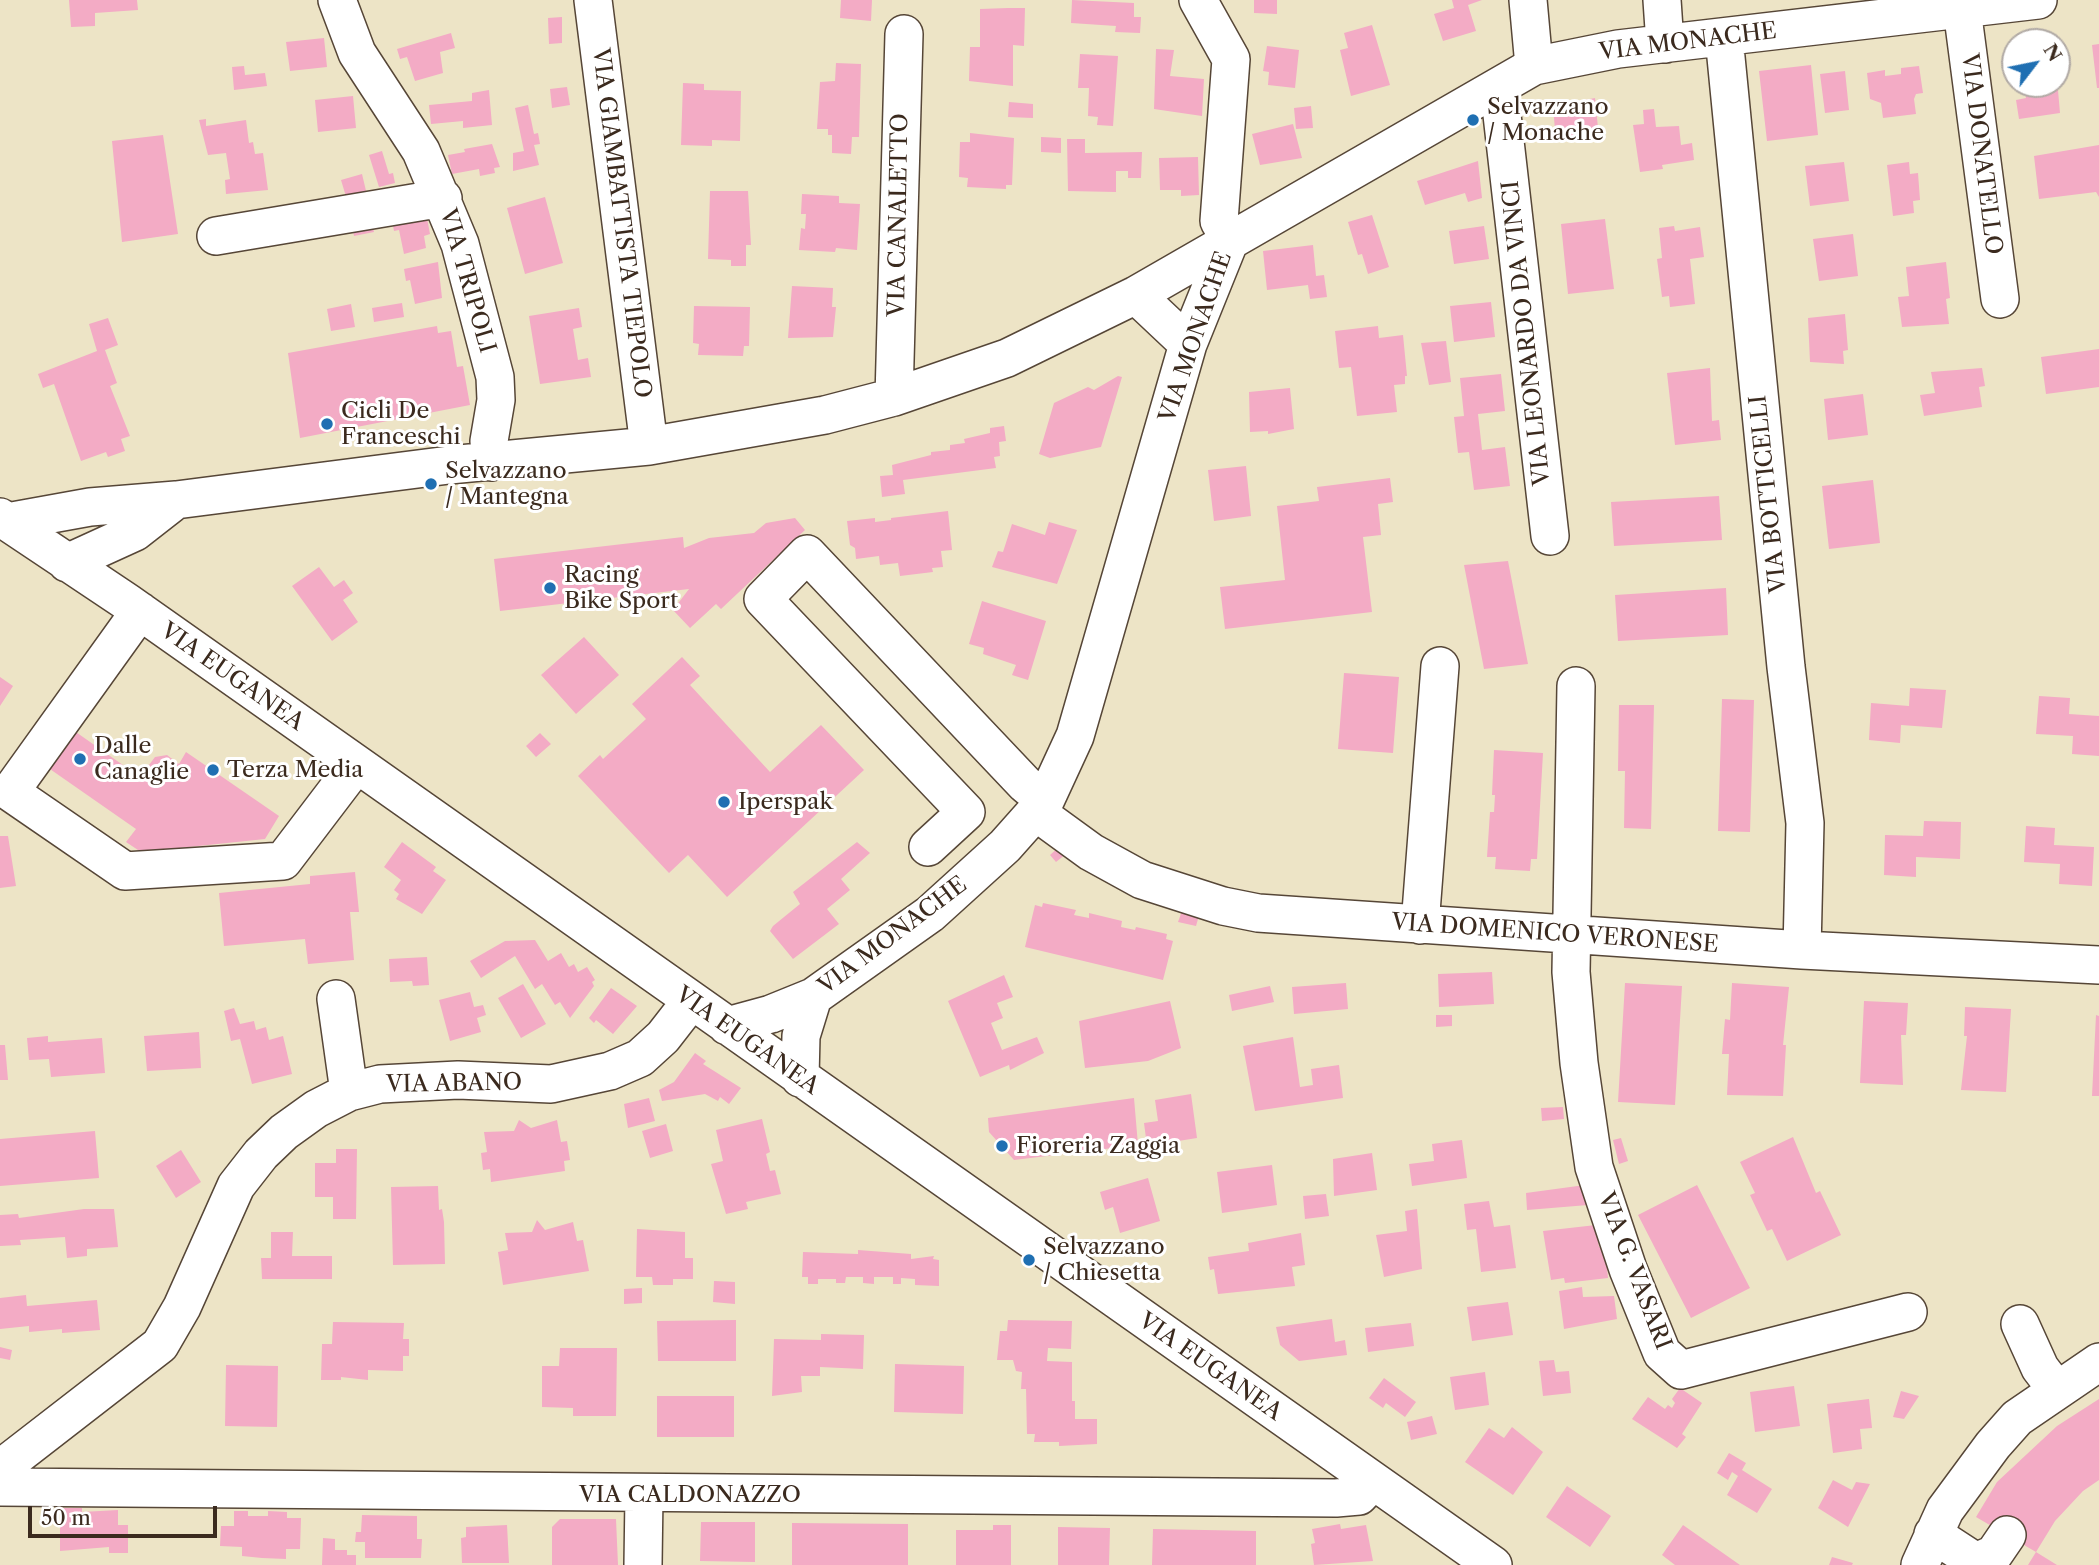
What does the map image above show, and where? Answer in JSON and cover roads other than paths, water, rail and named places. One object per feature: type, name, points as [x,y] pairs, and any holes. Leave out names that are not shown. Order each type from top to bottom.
[{"type":"street","name":"VIA TRIPOLI","points":[[337,0],[357,53],[421,151],[443,198],[463,255],[495,377],[496,400],[489,441],[491,462]]},
{"type":"street","name":"VIA GIAMBATTISTA TIEPOLO","points":[[593,0],[649,446]]},
{"type":"street","points":[[4,519],[90,507],[176,500],[282,484],[649,446],[825,415],[894,397],[1007,358],[1136,295],[1230,240],[1219,221],[1231,58],[1198,0]]},
{"type":"street","points":[[1528,0],[1534,66]]},
{"type":"street","points":[[1662,0],[1665,44]]},
{"type":"street","name":"VIA MONACHE","points":[[727,1026],[771,1014],[813,997],[930,914],[1041,807],[1075,737],[1188,344],[1230,240],[1534,66],[1618,49],[2038,0]]},
{"type":"street","name":"VIA DONATELLO","points":[[1962,9],[2000,299]]},
{"type":"street","name":"VIA CANALETTO","points":[[894,397],[904,34]]},
{"type":"street","name":"VIA BOTTICELLI","points":[[1724,37],[1786,667],[1805,823],[1802,950]]},
{"type":"street","name":"VIA LEONARDO DA VINCI","points":[[1493,91],[1501,106],[1550,536]]},
{"type":"street","points":[[216,236],[443,198]]},
{"type":"street","points":[[1136,295],[1188,344]]},
{"type":"street","points":[[67,563],[135,532],[176,500]]},
{"type":"street","points":[[67,563],[72,533],[90,507]]},
{"type":"street","name":"VIA EUGANEA","points":[[4,519],[727,1026],[943,1196],[1373,1480],[1493,1565]]},
{"type":"street","points":[[135,532],[124,566],[133,607],[10,792],[125,872],[270,862],[283,860],[356,765]]},
{"type":"street","name":"VIA DOMENICO VERONESE","points":[[965,883],[921,840],[967,812],[763,599],[807,554],[1025,784],[1041,807],[1091,852],[1142,880],[1223,906],[1258,913],[1420,925],[1802,950],[2099,965]]},
{"type":"street","points":[[1420,925],[1440,666]]},
{"type":"street","points":[[1572,935],[1576,686]]},
{"type":"street","name":"VIA G. VASARI","points":[[1572,935],[1570,972],[1579,1063],[1594,1167],[1628,1269],[1662,1353],[1681,1370],[1908,1312]]},
{"type":"street","name":"VIA MONACHE","points":[[805,1090],[801,1036],[813,997]]},
{"type":"street","points":[[335,999],[349,1092]]},
{"type":"street","name":"VIA ABANO","points":[[0,1469],[160,1345],[182,1307],[236,1186],[261,1154],[316,1110],[349,1092],[380,1084],[458,1080],[551,1084],[610,1071],[640,1058],[663,1037],[691,1001]]},
{"type":"street","points":[[2020,1324],[2040,1368],[2056,1389]]},
{"type":"street","points":[[2007,1535],[1994,1555],[1976,1562],[1926,1550],[1945,1510],[1993,1445],[2017,1418],[2099,1362]]},
{"type":"street","points":[[58,1425],[56,1464],[66,1488]]},
{"type":"street","name":"VIA CALDONAZZO","points":[[0,1487],[644,1495],[1336,1498],[1359,1496],[1373,1480]]},
{"type":"street","points":[[643,1565],[644,1495]]},
{"type":"place","name":"Selvazzano / Monache","points":[[1473,120]]},
{"type":"place","name":"Cicli De Franceschi","points":[[327,424]]},
{"type":"place","name":"Selvazzano / Mantegna","points":[[431,484]]},
{"type":"place","name":"Racing Bike Sport","points":[[550,588]]},
{"type":"place","name":"Dalle Canaglie","points":[[80,759]]},
{"type":"place","name":"Terza Media","points":[[213,770]]},
{"type":"place","name":"Iperspak","points":[[724,802]]},
{"type":"place","name":"Fioreria Zaggia","points":[[1002,1146]]},
{"type":"place","name":"Selvazzano / Chiesetta","points":[[1029,1260]]}]
